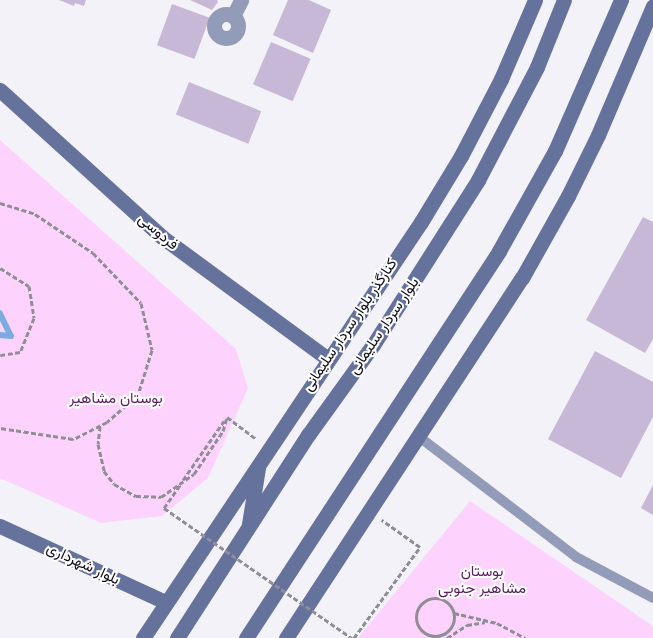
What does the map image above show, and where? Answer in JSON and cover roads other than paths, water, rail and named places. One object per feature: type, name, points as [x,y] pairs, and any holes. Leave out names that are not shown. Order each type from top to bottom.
[{"type":"main road","name":"کنارگذر بلوار سردار سلیمانی","points":[[143,638],[259,461],[421,222],[461,156],[501,80],[526,7],[534,0]]},
{"type":"main road","name":"بلوار سردار سلیمانی","points":[[178,638],[308,435],[373,345],[478,180],[537,67],[564,0]]},
{"type":"main road","points":[[246,638],[499,251],[555,151],[621,0]]},
{"type":"main road","points":[[286,638],[522,278],[568,196],[621,84],[653,6]]},
{"type":"main road","name":"فردوسی","points":[[0,90],[162,237],[328,359]]},
{"type":"main road","points":[[248,530],[259,461]]},
{"type":"main road","name":"بلوار شهرداری","points":[[0,526],[165,602]]},
{"type":"street","points":[[233,16],[241,0]]},
{"type":"lane","points":[[418,436],[576,557],[653,598]]},
{"type":"waterway","points":[[0,313],[11,336]]},
{"type":"waterway","points":[[0,335],[11,336]]},
{"type":"park label","name":"بوستان مشاهیر","points":[[116,399]]},
{"type":"park label","name":"بوستان مشاهیر جنوبی","points":[[482,580]]}]
